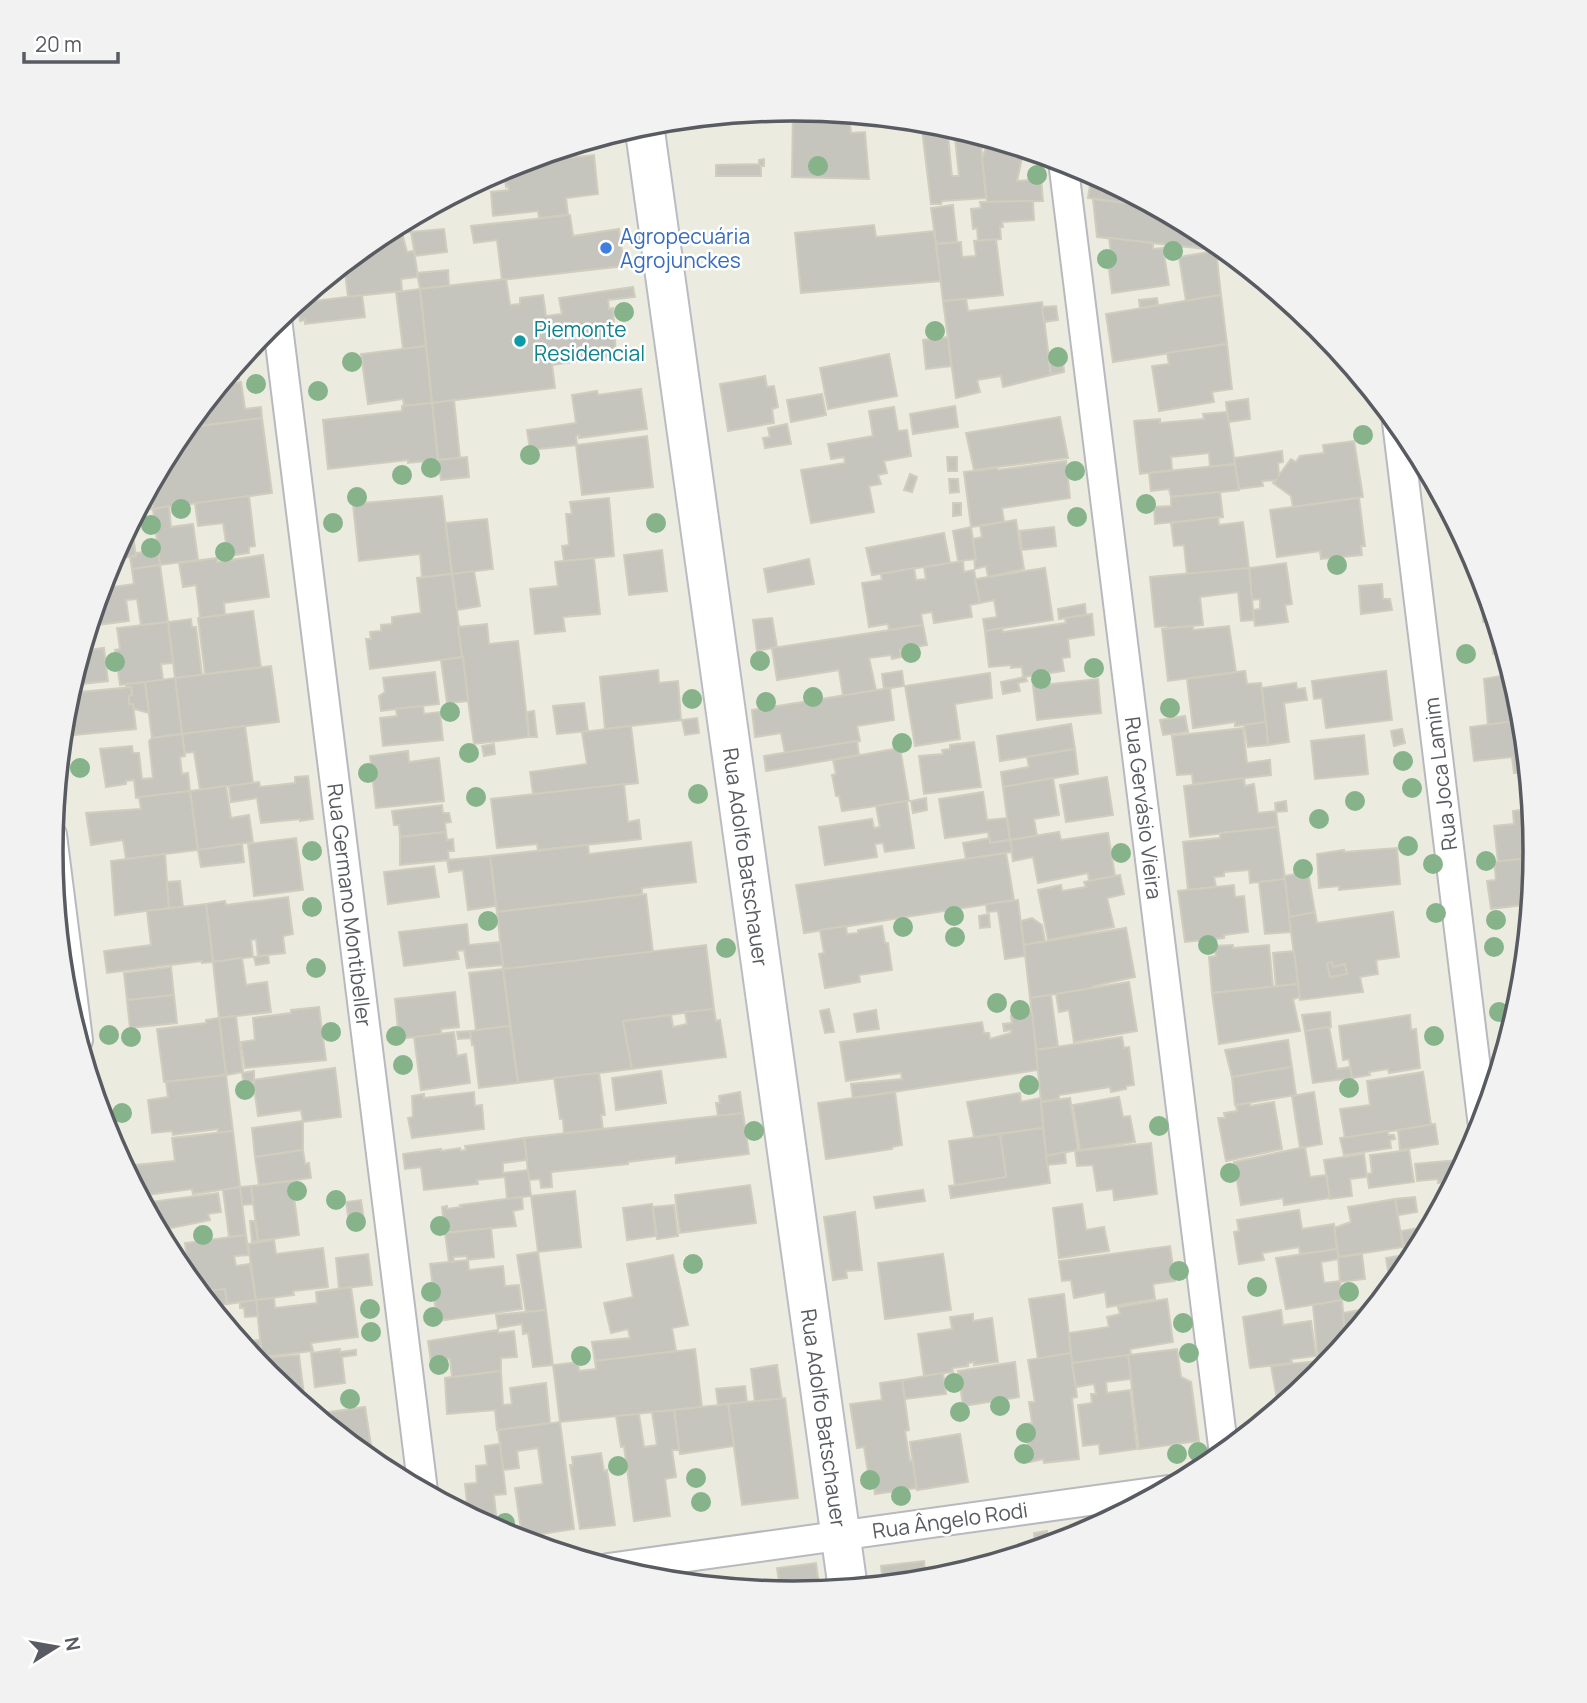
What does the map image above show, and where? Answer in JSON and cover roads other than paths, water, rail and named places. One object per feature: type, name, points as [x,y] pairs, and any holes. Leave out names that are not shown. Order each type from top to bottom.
[{"type":"street","name":"Rua Adolfo Batschauer","points":[[646,136],[847,1580]]},
{"type":"street","name":"Rua Gervásio Vieira","points":[[1065,174],[1223,1442]]},
{"type":"street","name":"Rua Germano Montibeller","points":[[279,333],[421,1480]]},
{"type":"street","name":"Rua Joca Lamim","points":[[1400,444],[1480,1100]]},
{"type":"street","name":"Rua Ângelo Rodi","points":[[632,1564],[1141,1494]]},
{"type":"place","name":"Agropecuária Agrojunckes","points":[[606,248]]},
{"type":"place","name":"Piemonte Residencial","points":[[520,341]]}]
